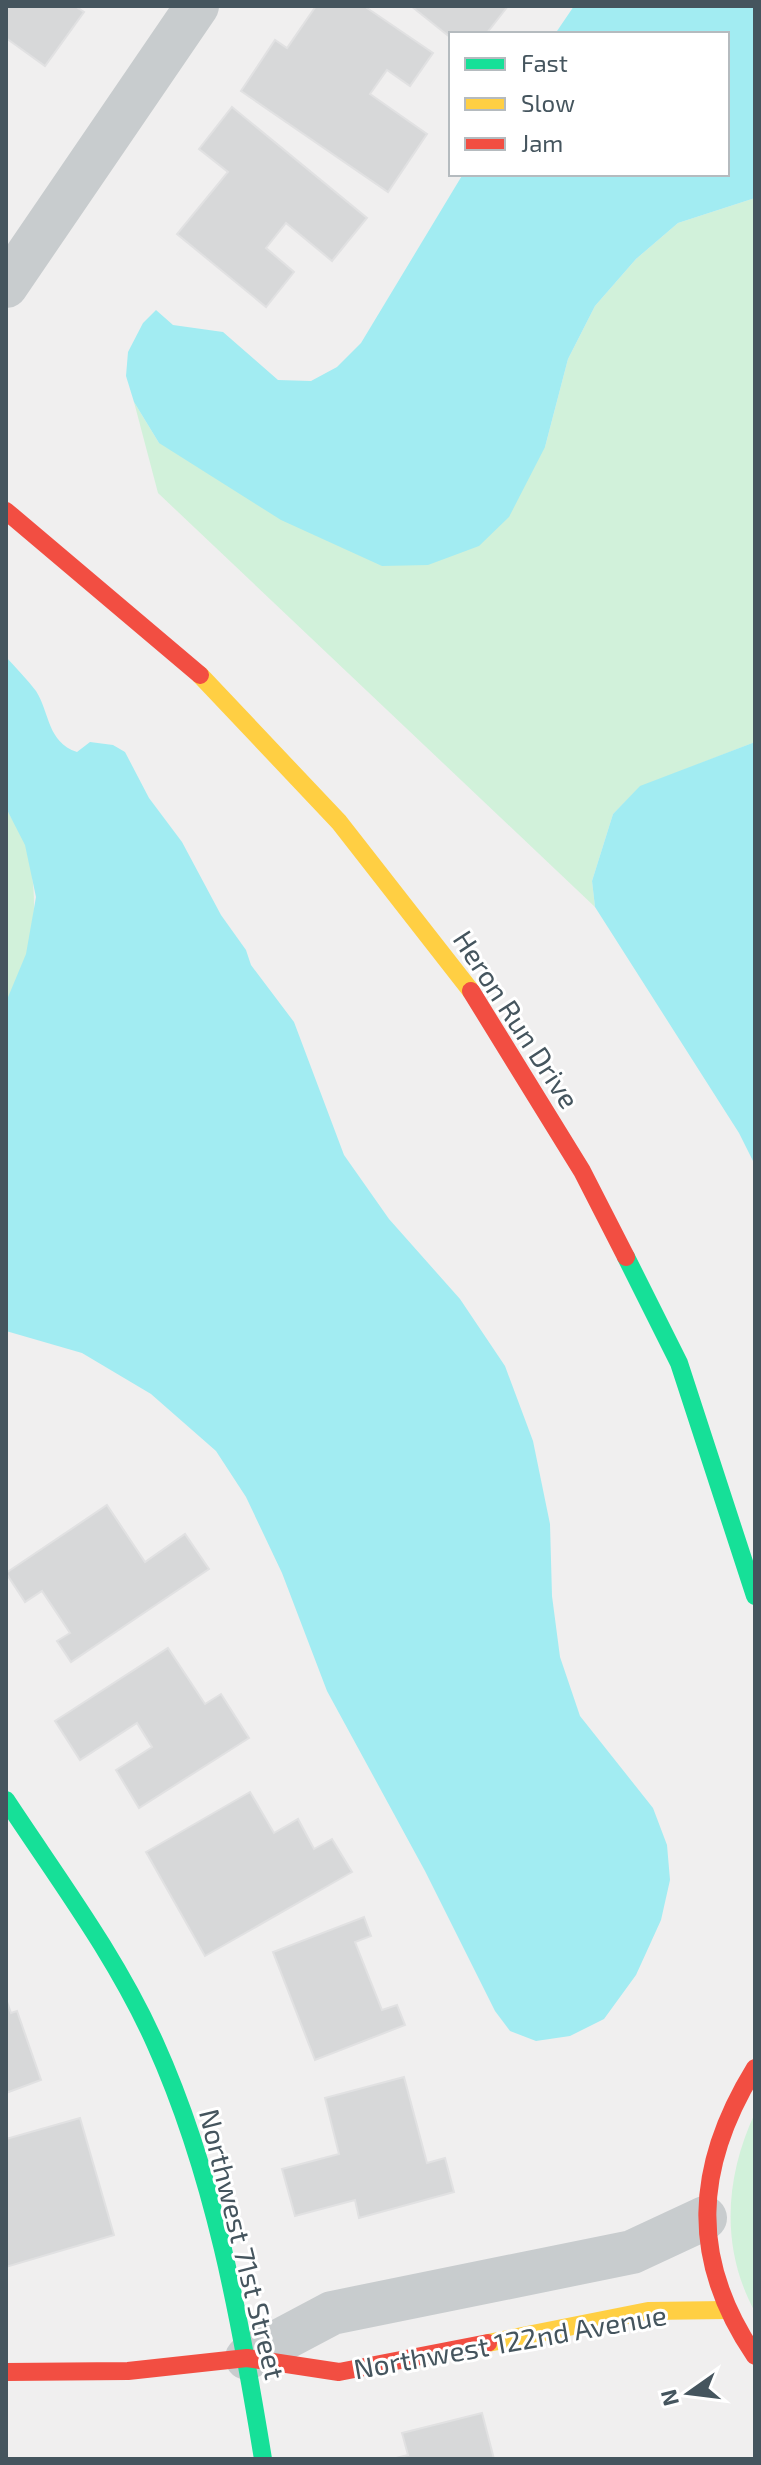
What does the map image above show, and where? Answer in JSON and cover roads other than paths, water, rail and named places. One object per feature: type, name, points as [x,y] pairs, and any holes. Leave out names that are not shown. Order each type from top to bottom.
[{"type":"street","points":[[6,286],[197,6]]},
{"type":"street","name":"Heron Run Drive","points":[[6,511],[204,679],[339,822],[470,989],[582,1171],[679,1363],[755,1596]]},
{"type":"street","name":"Northwest 71st Street","points":[[6,1800],[106,1954],[154,2042],[191,2135],[247,2358],[263,2459]]},
{"type":"street","points":[[755,2068],[732,2103],[717,2140],[708,2179],[705,2218],[711,2265],[726,2310],[755,2356]]},
{"type":"street","name":"Northwest 122nd Avenue","points":[[247,2358],[332,2313],[632,2252],[705,2218]]},
{"type":"street","name":"Northwest 122nd Avenue","points":[[6,2372],[128,2371],[247,2358],[339,2372],[648,2311],[726,2310]]},
{"type":"water","points":[[574,6],[755,6],[755,198],[678,223],[636,259],[595,306],[568,359],[545,447],[509,517],[479,546],[428,565],[382,566],[281,520],[159,443],[134,402],[126,376],[128,352],[143,323],[156,310],[173,325],[223,332],[278,380],[311,381],[337,367],[361,343],[462,176],[729,176],[729,32],[556,32]]},
{"type":"water","points":[[6,657],[36,691],[50,726],[67,747],[77,752],[90,742],[113,745],[125,752],[149,798],[182,842],[221,915],[246,950],[251,965],[294,1022],[344,1155],[389,1219],[460,1299],[505,1366],[533,1441],[550,1524],[552,1596],[560,1657],[580,1716],[653,1808],[667,1845],[670,1880],[661,1920],[636,1975],[604,2019],[570,2036],[536,2041],[510,2031],[495,2011],[425,1871],[327,1691],[282,1573],[246,1497],[216,1451],[151,1394],[82,1353],[6,1331],[6,1002],[26,954],[36,897],[25,845],[6,808]]},
{"type":"water","points":[[755,742],[755,1165],[739,1133],[595,907],[592,881],[613,814],[640,786]]}]
